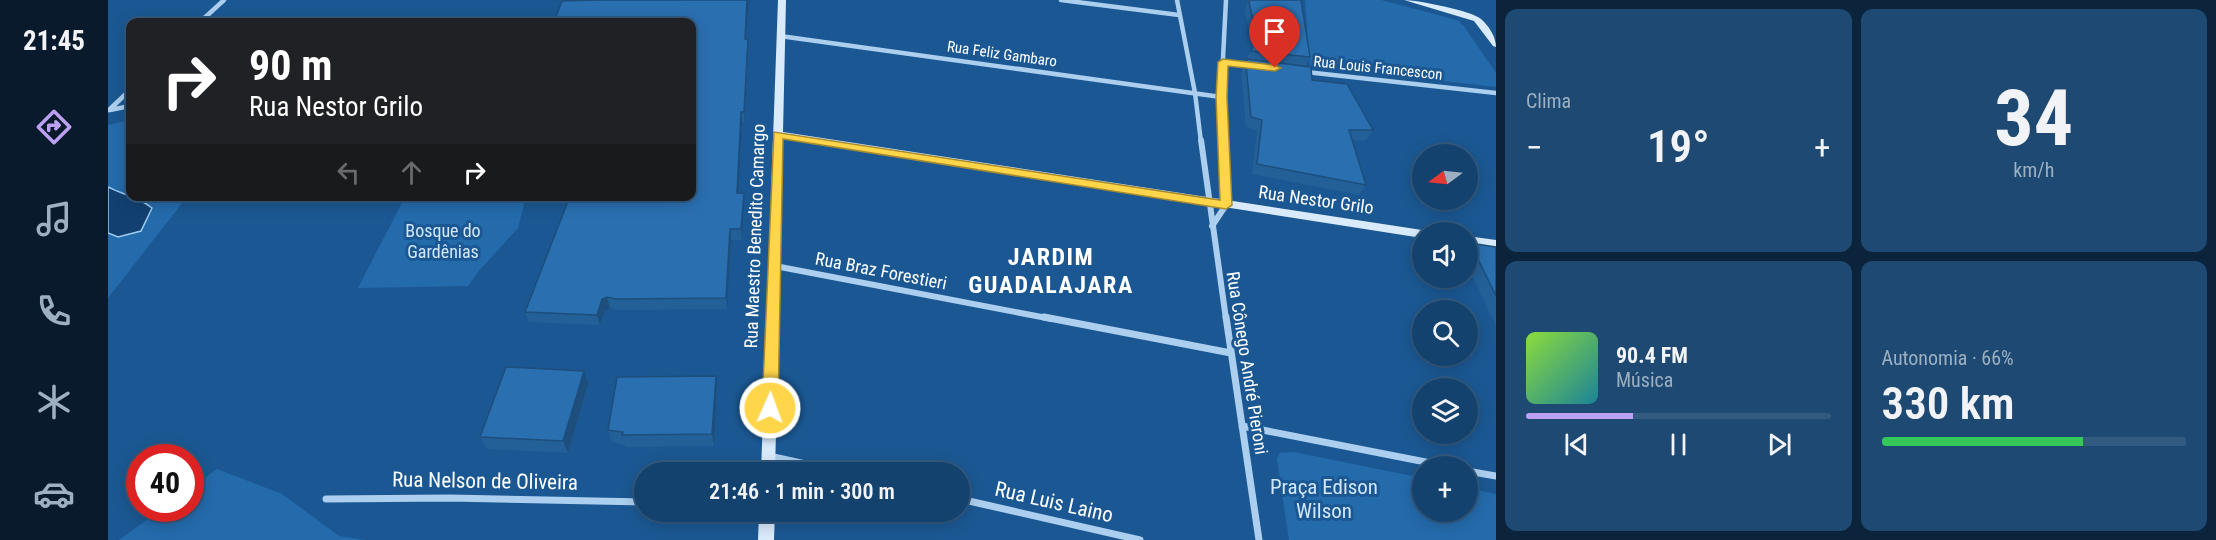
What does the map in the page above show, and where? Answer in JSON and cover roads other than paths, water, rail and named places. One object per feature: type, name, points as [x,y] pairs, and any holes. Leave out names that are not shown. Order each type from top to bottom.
[{"type":"street","points":[[204,18],[224,0]]},
{"type":"street","name":"Rua Maestro Benedito Camargo","points":[[768,462],[782,0]]},
{"type":"street","points":[[1061,0],[1179,15]]},
{"type":"street","name":"Rua Cônego André Pieroni","points":[[1177,0],[1195,93],[1212,226],[1259,540]]},
{"type":"street","points":[[1212,226],[1226,205],[1221,97],[1226,0]]},
{"type":"street","points":[[1408,0],[1477,19],[1496,44]]},
{"type":"street","name":"Rua Feliz Gambaro","points":[[780,36],[1221,97]]},
{"type":"street","points":[[1223,62],[1258,66]]},
{"type":"street","name":"Rua Louis Francescon","points":[[1304,72],[1496,93]]},
{"type":"street","points":[[108,111],[126,94]]},
{"type":"street","points":[[108,111],[126,107]]},
{"type":"street","name":"Rua Nestor Grilo","points":[[778,134],[1209,203],[1412,233]]},
{"type":"street","points":[[1478,242],[1496,244]]},
{"type":"street","name":"Rua Braz Forestieri","points":[[774,266],[1231,353]]},
{"type":"street","points":[[1242,426],[1412,459]]},
{"type":"street","points":[[768,456],[796,462]]},
{"type":"street","points":[[1478,473],[1496,476]]},
{"type":"street","name":"Rua Nelson de Oliveira","points":[[326,499],[450,498],[634,502]]},
{"type":"street","name":"Rua Luis Laino","points":[[970,501],[1140,540]]},
{"type":"street","points":[[766,540],[767,522]]},
{"type":"district","name":"JARDIM GUADALAJARA","points":[[1051,271]]},
{"type":"park label","name":"Bosque do Gardênias","points":[[443,241]]},
{"type":"park label","name":"Praça Edison Wilson","points":[[1324,499]]}]
